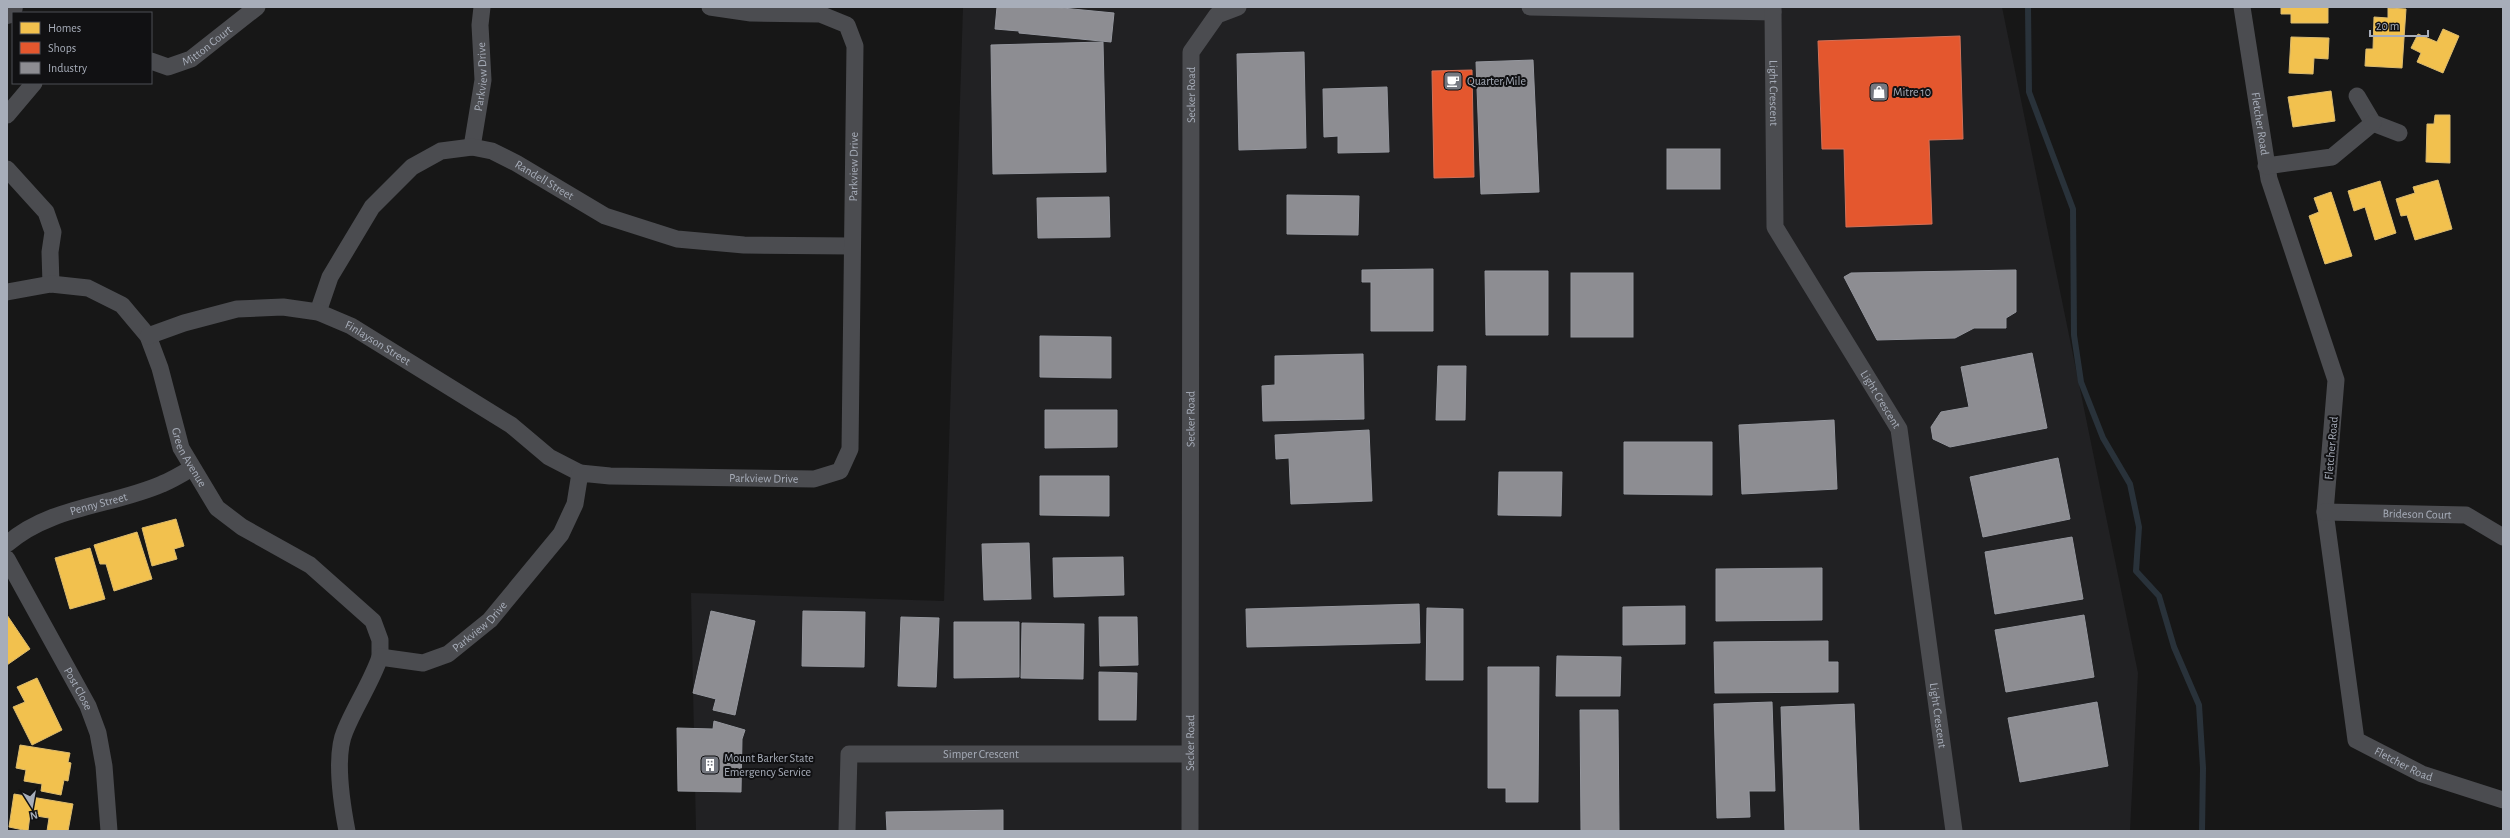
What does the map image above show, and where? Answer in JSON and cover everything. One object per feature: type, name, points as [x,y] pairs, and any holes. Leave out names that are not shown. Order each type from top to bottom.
[{"type":"main road","points":[[7,13],[12,7]]},
{"type":"street","name":"Mitton Court","points":[[152,61],[168,68],[191,59],[256,7]]},
{"type":"street","name":"Parkview Drive","points":[[472,147],[483,80],[480,25],[482,7]]},
{"type":"street","name":"Parkview Drive","points":[[380,657],[423,662],[435,659],[448,654],[490,620],[560,534],[575,504],[580,473],[610,476],[814,479],[840,471],[850,449],[856,46],[847,25],[820,14],[751,12],[710,7]]},
{"type":"street","name":"Secker Road","points":[[1190,831],[1191,52],[1213,11],[1238,7]]},
{"type":"street","points":[[1530,7],[1773,10]]},
{"type":"street","name":"Fletcher Road","points":[[2242,7],[2269,178],[2336,380],[2325,512],[2356,740],[2422,774],[2503,800]]},
{"type":"street","name":"Light Crescent","points":[[1773,10],[1776,227],[1899,428],[1954,831]]},
{"type":"street","points":[[7,115],[33,84]]},
{"type":"street","points":[[2357,96],[2373,123],[2399,133]]},
{"type":"street","points":[[2266,166],[2332,157],[2373,123]]},
{"type":"street","name":"Randell Street","points":[[318,312],[330,277],[372,207],[412,167],[441,151],[472,147],[492,151],[516,163],[605,216],[676,239],[744,245],[852,246]]},
{"type":"street","points":[[7,169],[46,212],[53,232],[50,252],[51,284]]},
{"type":"street","name":"Green Avenue","points":[[7,292],[51,284],[88,288],[122,305],[148,336],[160,368],[180,448],[217,508],[242,527],[310,566],[373,621],[380,640],[380,657]]},
{"type":"street","name":"Finlayson Street","points":[[148,336],[184,323],[237,309],[283,307],[318,312],[351,326],[511,425],[549,457],[580,473]]},
{"type":"street","name":"Penny Street","points":[[7,544],[21,532],[55,517],[162,485],[192,468]]},
{"type":"street","name":"Brideson Court","points":[[2325,512],[2466,515],[2503,537]]},
{"type":"street","name":"Post Close","points":[[7,559],[88,706],[98,733],[104,766],[109,831]]},
{"type":"street","points":[[347,831],[344,815],[340,749],[344,732],[372,680],[380,657]]},
{"type":"street","name":"Simper Crescent","points":[[847,831],[849,754],[1189,754]]},
{"type":"shaded area","points":[[963,7],[2002,7],[2138,673],[2130,831],[696,831],[691,593],[944,601]]},
{"type":"building: Homes","points":[[2281,7],[2328,7],[2328,23],[2291,23],[2291,14],[2281,14]]},
{"type":"building: Homes","points":[[2388,8],[2406,9],[2402,68],[2365,66],[2366,49],[2373,49],[2374,17],[2388,18]]},
{"type":"building: Homes","points":[[2443,29],[2459,36],[2443,73],[2417,62],[2421,53],[2411,48],[2418,34],[2437,42]]},
{"type":"building: Homes","points":[[2291,37],[2329,38],[2328,59],[2314,58],[2313,74],[2289,73]]},
{"type":"building: Homes","points":[[2331,91],[2335,121],[2293,127],[2288,97]]},
{"type":"building: Homes","points":[[2435,115],[2450,115],[2450,163],[2426,162],[2427,124],[2434,124]]},
{"type":"building: Homes","points":[[2438,180],[2452,229],[2415,240],[2407,215],[2401,216],[2396,199],[2415,193],[2413,187]]},
{"type":"building: Homes","points":[[2380,181],[2396,233],[2375,240],[2365,207],[2354,211],[2348,191]]},
{"type":"building: Homes","points":[[2331,192],[2352,256],[2325,264],[2309,216],[2319,212],[2314,198]]},
{"type":"building: Homes","points":[[176,519],[184,546],[174,549],[177,559],[152,566],[142,528]]},
{"type":"building: Homes","points":[[137,532],[152,579],[114,591],[106,564],[100,564],[94,545]]},
{"type":"building: Homes","points":[[90,548],[105,599],[70,609],[55,558]]},
{"type":"building: Homes","points":[[7,615],[30,649],[7,665]]},
{"type":"building: Homes","points":[[37,678],[62,730],[32,745],[13,707],[25,702],[17,687]]},
{"type":"building: Homes","points":[[20,745],[70,753],[68,762],[71,763],[68,781],[64,780],[61,795],[41,791],[42,784],[24,781],[26,770],[16,768]]},
{"type":"building: Homes","points":[[14,794],[73,804],[68,831],[47,831],[49,818],[30,815],[28,831],[9,827]]},
{"type":"building: Shops","points":[[1960,36],[1963,139],[1929,140],[1932,224],[1846,227],[1844,149],[1822,149],[1818,41]]},
{"type":"building: Shops","points":[[1472,70],[1474,177],[1434,178],[1432,71]]},
{"type":"building: Industry","points":[[997,7],[1052,7],[1114,13],[1111,42],[1019,33],[1019,31],[995,29]]},
{"type":"building: Industry","points":[[1103,42],[1106,172],[993,174],[991,45]]},
{"type":"building: Industry","points":[[1304,52],[1306,148],[1239,150],[1237,54]]},
{"type":"building: Industry","points":[[1533,60],[1539,192],[1481,194],[1476,62]]},
{"type":"building: Industry","points":[[1387,87],[1389,152],[1338,153],[1338,136],[1324,137],[1323,89]]},
{"type":"building: Industry","points":[[1667,149],[1720,149],[1720,189],[1667,189]]},
{"type":"building: Industry","points":[[1287,195],[1359,196],[1358,235],[1287,234]]},
{"type":"building: Industry","points":[[1109,197],[1110,237],[1038,238],[1037,198]]},
{"type":"building: Industry","points":[[1433,269],[1433,331],[1371,331],[1371,282],[1362,282],[1362,270]]},
{"type":"building: Industry","points":[[2016,270],[2016,312],[2006,318],[2006,328],[1974,328],[1955,338],[1877,340],[1844,277],[1851,273]]},
{"type":"building: Industry","points":[[1485,271],[1548,271],[1548,335],[1486,335]]},
{"type":"building: Industry","points":[[1571,273],[1633,273],[1633,337],[1571,337]]},
{"type":"building: Industry","points":[[1040,336],[1111,337],[1111,378],[1040,377]]},
{"type":"building: Industry","points":[[2032,353],[2047,428],[1950,447],[1933,439],[1931,427],[1941,412],[1969,407],[1961,367]]},
{"type":"building: Industry","points":[[1363,354],[1364,419],[1263,421],[1262,386],[1275,385],[1275,356]]},
{"type":"building: Industry","points":[[1438,366],[1466,366],[1465,420],[1436,420]]},
{"type":"building: Industry","points":[[1045,410],[1117,410],[1117,447],[1045,448]]},
{"type":"building: Industry","points":[[1834,420],[1837,489],[1742,494],[1739,425]]},
{"type":"building: Industry","points":[[1369,430],[1372,501],[1291,504],[1289,458],[1276,459],[1275,435]]},
{"type":"building: Industry","points":[[1624,442],[1712,442],[1712,495],[1624,494]]},
{"type":"building: Industry","points":[[2058,458],[2070,519],[1983,537],[1970,477]]},
{"type":"building: Industry","points":[[1499,472],[1562,472],[1561,516],[1498,515]]},
{"type":"building: Industry","points":[[1040,476],[1109,476],[1109,516],[1040,515]]},
{"type":"building: Industry","points":[[2072,537],[2083,599],[1995,614],[1985,552]]},
{"type":"building: Industry","points":[[1029,543],[1031,599],[984,600],[982,544]]},
{"type":"building: Industry","points":[[1123,557],[1124,595],[1054,597],[1053,558]]},
{"type":"building: Industry","points":[[1822,568],[1822,620],[1716,621],[1716,569]]},
{"type":"building: Industry","points":[[1419,604],[1420,643],[1247,647],[1246,609]]},
{"type":"building: Industry","points":[[1685,606],[1685,644],[1623,645],[1623,607]]},
{"type":"building: Industry","points":[[1427,608],[1463,609],[1463,680],[1426,680]]},
{"type":"building: Industry","points":[[711,611],[755,621],[735,715],[713,710],[716,699],[693,693]]},
{"type":"building: Industry","points":[[803,611],[865,612],[864,667],[802,666]]},
{"type":"building: Industry","points":[[2084,615],[2094,677],[2006,692],[1995,630]]},
{"type":"building: Industry","points":[[901,617],[939,618],[936,687],[898,686]]},
{"type":"building: Industry","points":[[1099,617],[1137,617],[1138,665],[1100,666]]},
{"type":"building: Industry","points":[[954,622],[1019,622],[1019,677],[954,678]]},
{"type":"building: Industry","points":[[1022,623],[1084,624],[1083,679],[1021,678]]},
{"type":"building: Industry","points":[[1828,641],[1828,662],[1838,662],[1838,692],[1715,693],[1714,642]]},
{"type":"building: Industry","points":[[1557,656],[1621,657],[1620,696],[1556,696]]},
{"type":"building: Industry","points":[[1488,667],[1539,667],[1538,802],[1506,802],[1506,788],[1488,788]]},
{"type":"building: Industry","points":[[1099,672],[1137,673],[1136,720],[1099,720]]},
{"type":"building: Industry","points":[[1772,702],[1775,791],[1749,791],[1750,817],[1717,818],[1714,704]]},
{"type":"building: Industry","points":[[2097,702],[2108,766],[2020,782],[2008,718]]},
{"type":"building: Industry","points":[[1854,704],[1859,831],[1785,831],[1781,707]]},
{"type":"building: Industry","points":[[1580,710],[1618,710],[1619,831],[1581,831]]},
{"type":"building: Industry","name":"Mount Barker State Emergency Service","points":[[714,721],[745,730],[742,739],[741,792],[678,791],[677,728],[713,729]]},
{"type":"building: Industry","points":[[1003,810],[1003,831],[887,831],[886,812]]},
{"type":"waterway","points":[[2028,7],[2029,92],[2073,209],[2074,335],[2081,382],[2103,438],[2130,484],[2139,527],[2136,571],[2159,596],[2174,647],[2199,705],[2203,768],[2202,831]]},
{"type":"place","name":"Quarter Mile","points":[[1453,81]]},
{"type":"place","name":"Mitre 10","points":[[1879,92]]},
{"type":"place","name":"Mount Barker State Emergency Service","points":[[710,765]]}]
